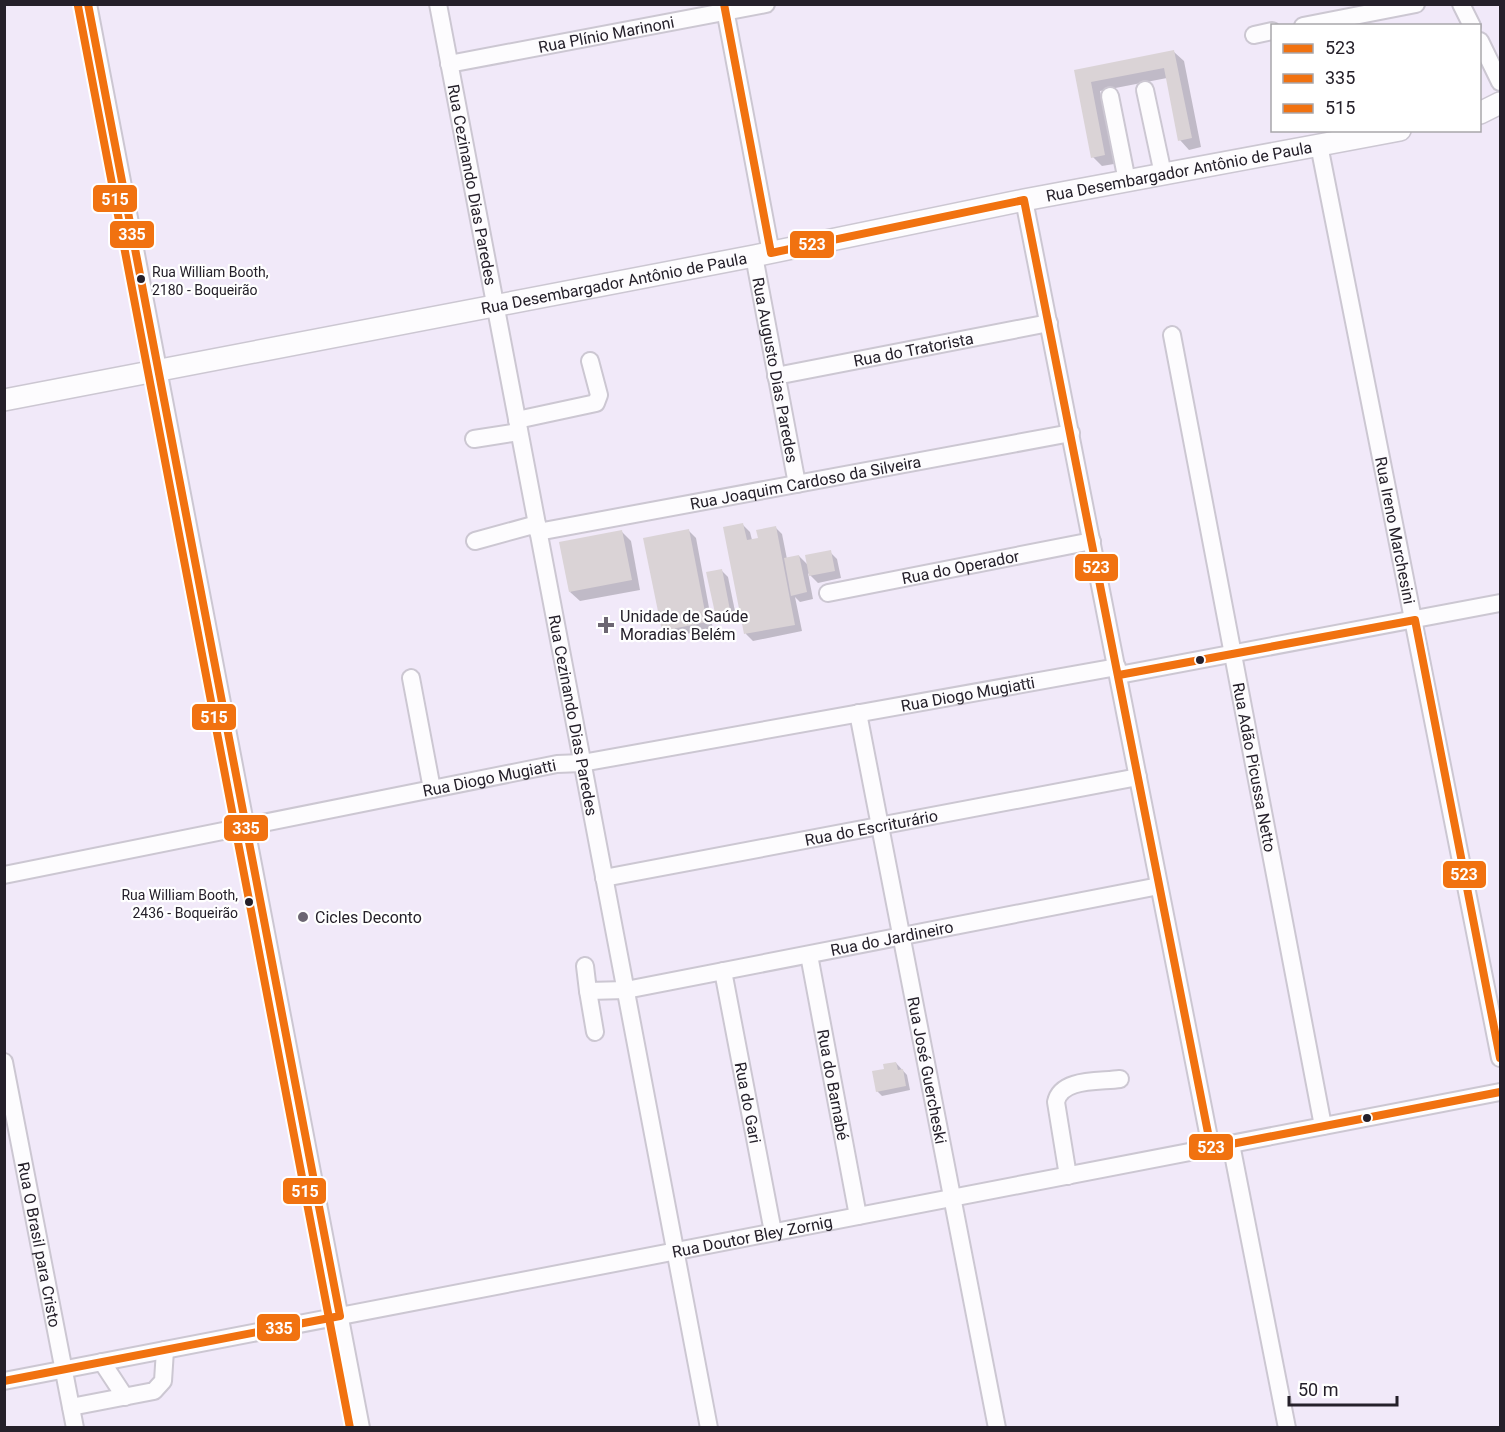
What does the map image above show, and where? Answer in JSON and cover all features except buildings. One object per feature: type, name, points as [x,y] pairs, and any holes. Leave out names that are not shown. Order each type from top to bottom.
[{"type":"main road","points":[[1481,112],[1500,103]]},
{"type":"main road","name":"Rua Desembargador Antônio de Paula","points":[[4,400],[762,254],[1127,180],[1389,132]]},
{"type":"street","points":[[88,4],[362,1428]]},
{"type":"street","name":"Rua Cezinando Dias Paredes","points":[[438,4],[709,1428]]},
{"type":"street","name":"Rua Plínio Marinoni","points":[[449,64],[724,8],[766,4]]},
{"type":"street","points":[[1314,24],[1416,4]]},
{"type":"street","points":[[1461,4],[1471,24]]},
{"type":"street","name":"Rua Augusto Dias Paredes","points":[[724,8],[762,254],[776,376],[797,484]]},
{"type":"street","points":[[1254,35],[1271,31]]},
{"type":"street","points":[[1481,45],[1500,82]]},
{"type":"street","points":[[1145,90],[1163,174]]},
{"type":"street","points":[[1110,96],[1127,180]]},
{"type":"street","name":"Rua Ireno Marchesini","points":[[1319,145],[1500,1058]]},
{"type":"street","points":[[1024,200],[1211,1148]]},
{"type":"street","name":"Rua do Tratorista","points":[[776,376],[1049,323]]},
{"type":"street","name":"Rua Adão Picussa Netto","points":[[1172,336],[1323,1126]]},
{"type":"street","points":[[474,439],[596,403],[599,395],[590,361]]},
{"type":"street","name":"Rua Joaquim Cardoso da Silveira","points":[[475,541],[1071,433]]},
{"type":"street","name":"Rua do Operador","points":[[828,593],[1092,541]]},
{"type":"street","name":"Rua Diogo Mugiatti","points":[[4,875],[557,764],[582,763],[858,713],[1232,654],[1500,603]]},
{"type":"street","points":[[411,678],[432,789]]},
{"type":"street","name":"Rua José Guercheski","points":[[858,713],[997,1428]]},
{"type":"street","name":"Rua do Escriturário","points":[[604,878],[1138,777]]},
{"type":"street","name":"Rua do Jardineiro","points":[[588,992],[626,990],[1159,886]]},
{"type":"street","name":"Rua do Barnabé","points":[[809,955],[858,1216]]},
{"type":"street","points":[[585,966],[595,1032]]},
{"type":"street","name":"Rua do Gari","points":[[723,971],[773,1232]]},
{"type":"street","name":"Rua O Brasil para Cristo","points":[[4,1062],[11,1131],[75,1428]]},
{"type":"street","points":[[1068,1176],[1056,1102],[1058,1093],[1067,1085],[1120,1079]]},
{"type":"street","name":"Rua Doutor Bley Zornig","points":[[4,1381],[1500,1092]]},
{"type":"street","points":[[1231,1144],[1287,1428]]},
{"type":"street","points":[[71,1407],[154,1391],[163,1381],[165,1350]]},
{"type":"street","points":[[102,1362],[125,1397]]},
{"type":"transit line","name":"335","points":[[4,1381],[340,1316],[88,4]]},
{"type":"transit line","name":"523","points":[[724,4],[771,253],[1024,200],[1211,1148],[1500,1092]]},
{"type":"transit line","name":"515","points":[[78,6],[350,1428]]},
{"type":"transit line","name":"523","points":[[1119,675],[1415,620],[1500,1058]]},
{"type":"place","name":"Rua William Booth, 2180 - Boqueirão","points":[[141,279]]},
{"type":"place","name":"Unidade de Saúde Moradias Belém","points":[[606,625]]},
{"type":"place","name":"Rua William Booth, 2436 - Boqueirão","points":[[249,902]]},
{"type":"place","name":"Cicles Deconto","points":[[303,917]]}]
